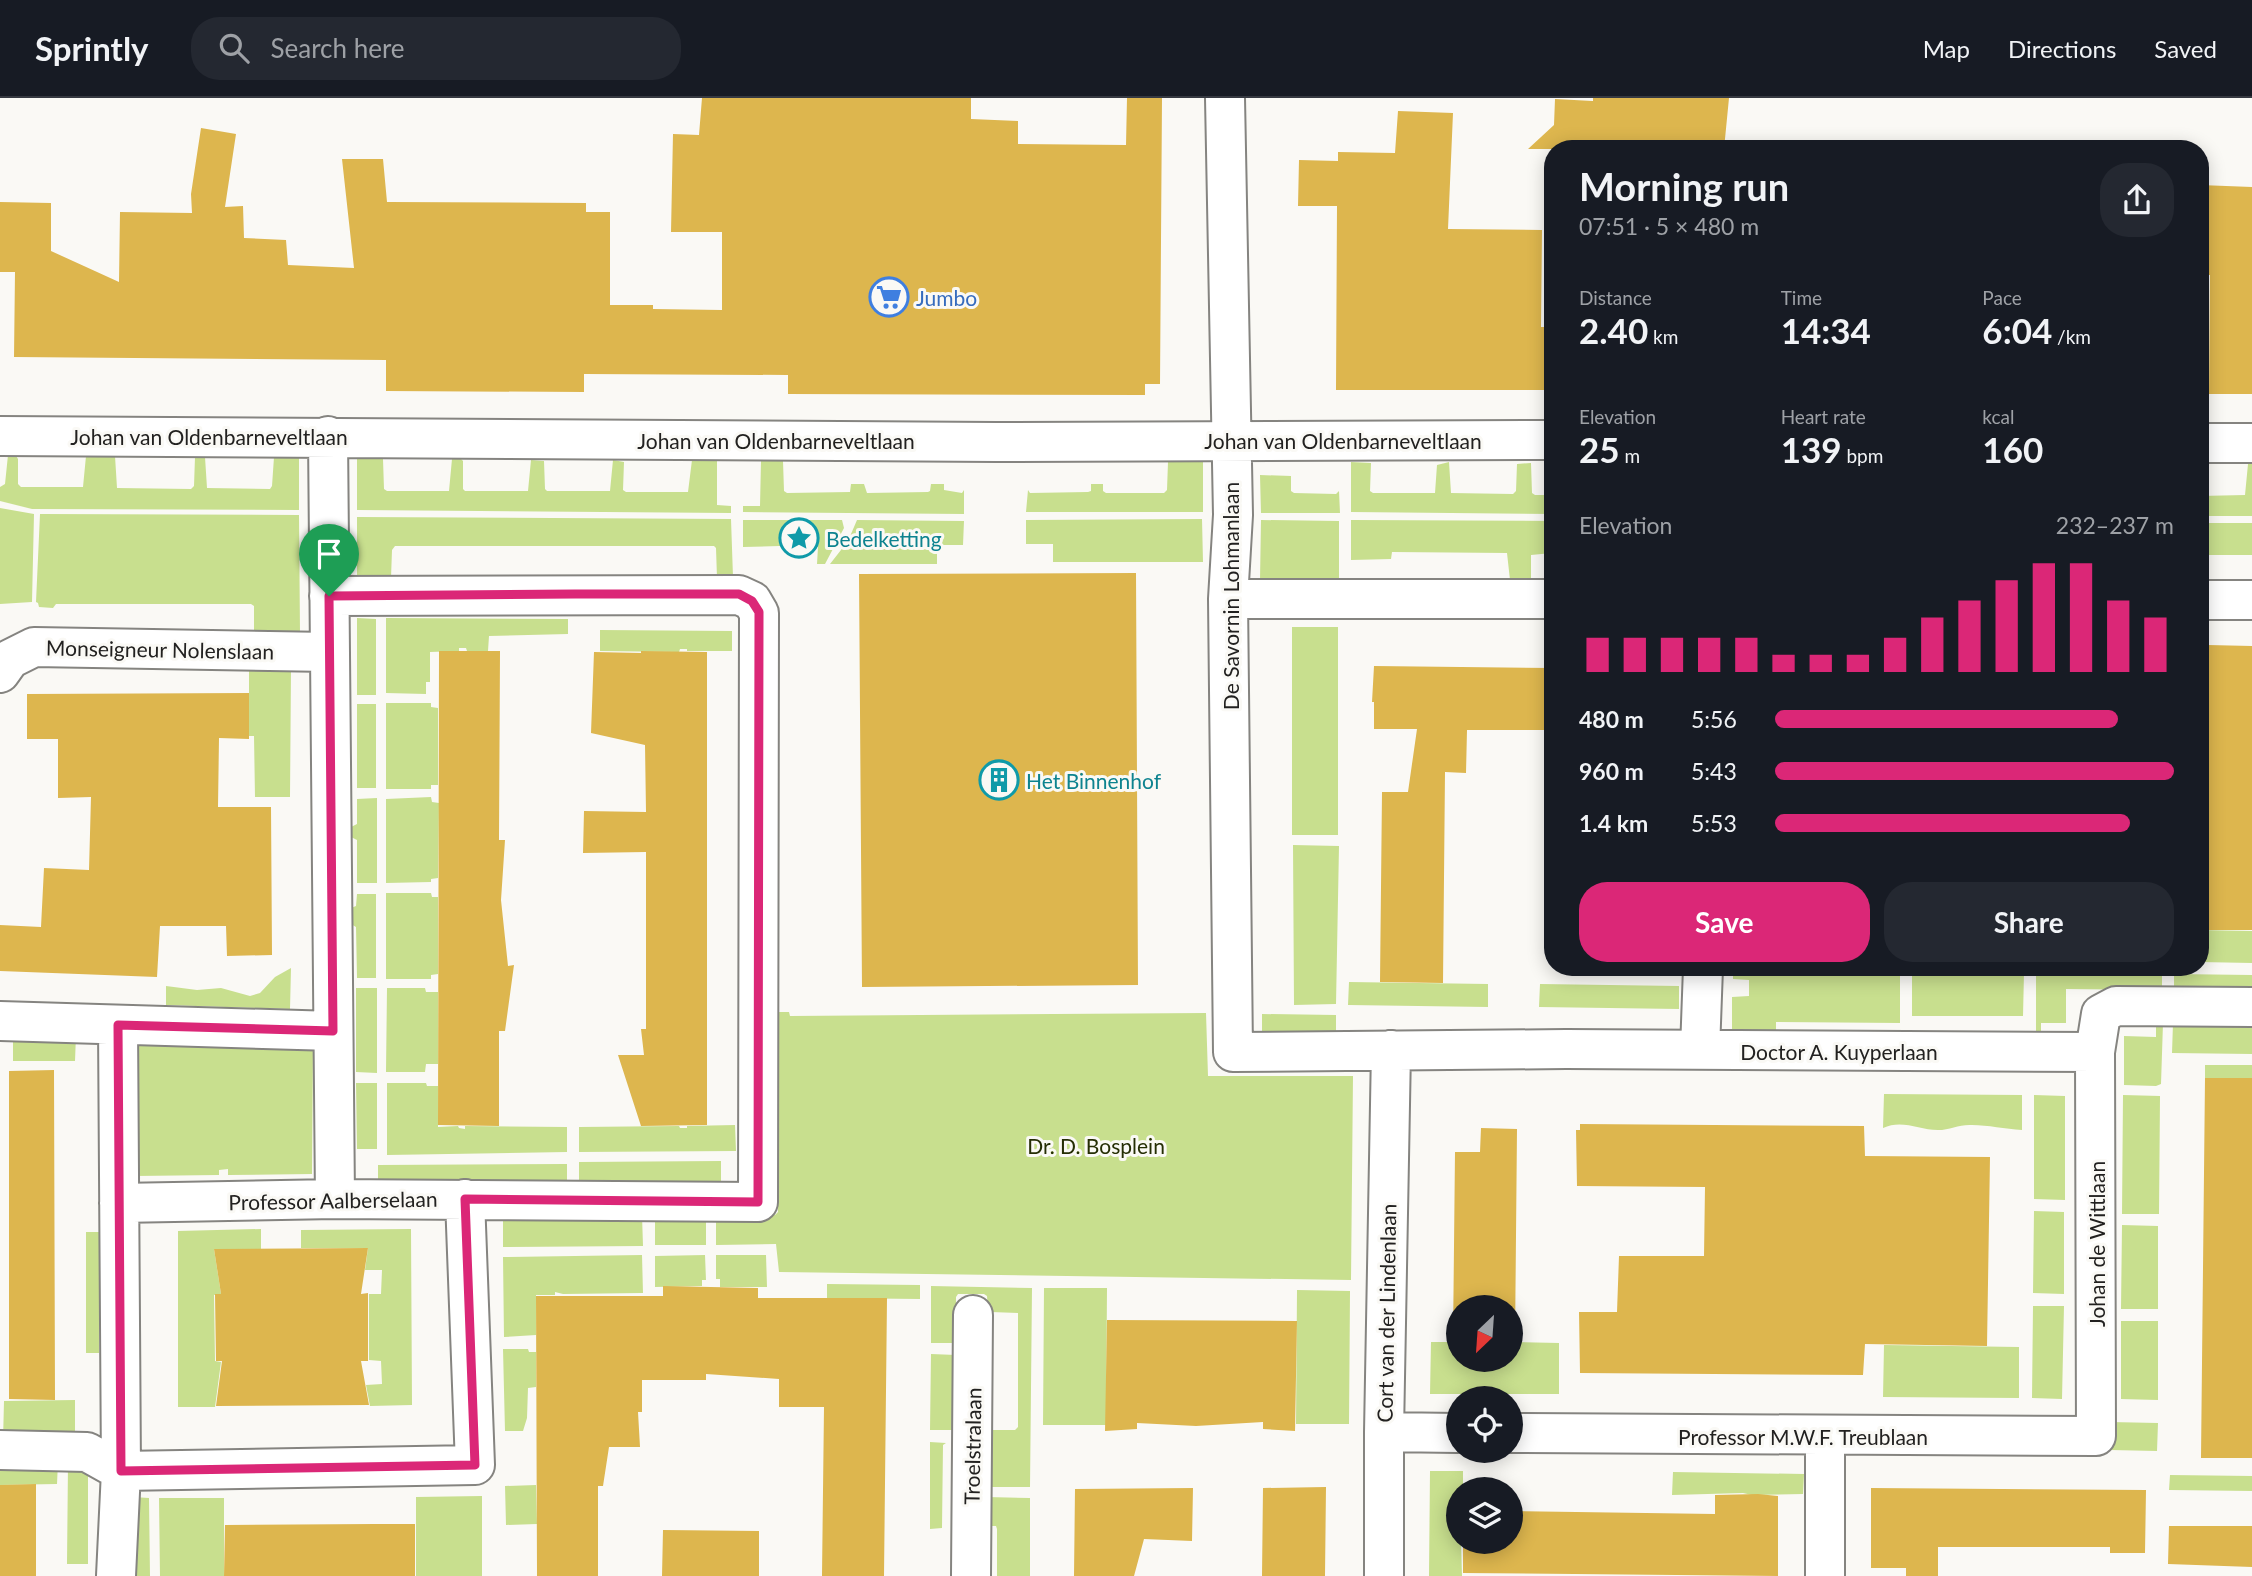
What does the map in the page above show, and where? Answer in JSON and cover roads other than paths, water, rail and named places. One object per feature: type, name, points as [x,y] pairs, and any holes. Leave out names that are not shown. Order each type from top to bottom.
[{"type":"street","name":"De Savornin Lohmanlaan","points":[[1225,98],[1233,515],[1228,599],[1233,1052]]},
{"type":"street","name":"Johan van Oldenbarneveltlaan","points":[[0,436],[996,442],[1544,440]]},
{"type":"street","points":[[328,436],[335,1199]]},
{"type":"street","points":[[2209,443],[2252,443]]},
{"type":"street","name":"Professor Aalberselaan","points":[[119,1203],[335,1199],[758,1202],[759,612],[752,601],[739,594],[329,596]]},
{"type":"street","points":[[1228,599],[1544,599]]},
{"type":"street","points":[[2209,600],[2252,600]]},
{"type":"street","name":"Monseigneur Nolenslaan","points":[[0,673],[10,659],[34,647],[330,652]]},
{"type":"street","points":[[1700,1050],[1703,976]]},
{"type":"street","points":[[2095,1052],[2101,1014],[2116,1006],[2252,1007]]},
{"type":"street","points":[[0,1021],[333,1031]]},
{"type":"street","points":[[116,1576],[121,1471],[118,1025]]},
{"type":"street","name":"Cort van der Lindenlaan","points":[[1384,1576],[1391,1050]]},
{"type":"street","name":"Doctor A. Kuyperlaan","points":[[1233,1052],[2095,1052]]},
{"type":"street","name":"Johan de Wittlaan","points":[[2095,1052],[2096,1436]]},
{"type":"street","points":[[0,1451],[88,1452],[121,1471],[475,1465],[465,1199]]},
{"type":"street","name":"Troelstralaan","points":[[971,1576],[973,1315]]},
{"type":"street","points":[[1384,1432],[1446,1433]]},
{"type":"street","name":"Professor M.W.F. Treublaan","points":[[1523,1433],[2096,1436]]},
{"type":"street","points":[[1825,1436],[1825,1576]]},
{"type":"place","name":"Jumbo","points":[[889,297]]},
{"type":"place","name":"Bedelketting","points":[[799,538]]},
{"type":"place","name":"Het Binnenhof","points":[[999,780]]},
{"type":"park label","name":"Dr. D. Bosplein","points":[[1096,1145]]}]
